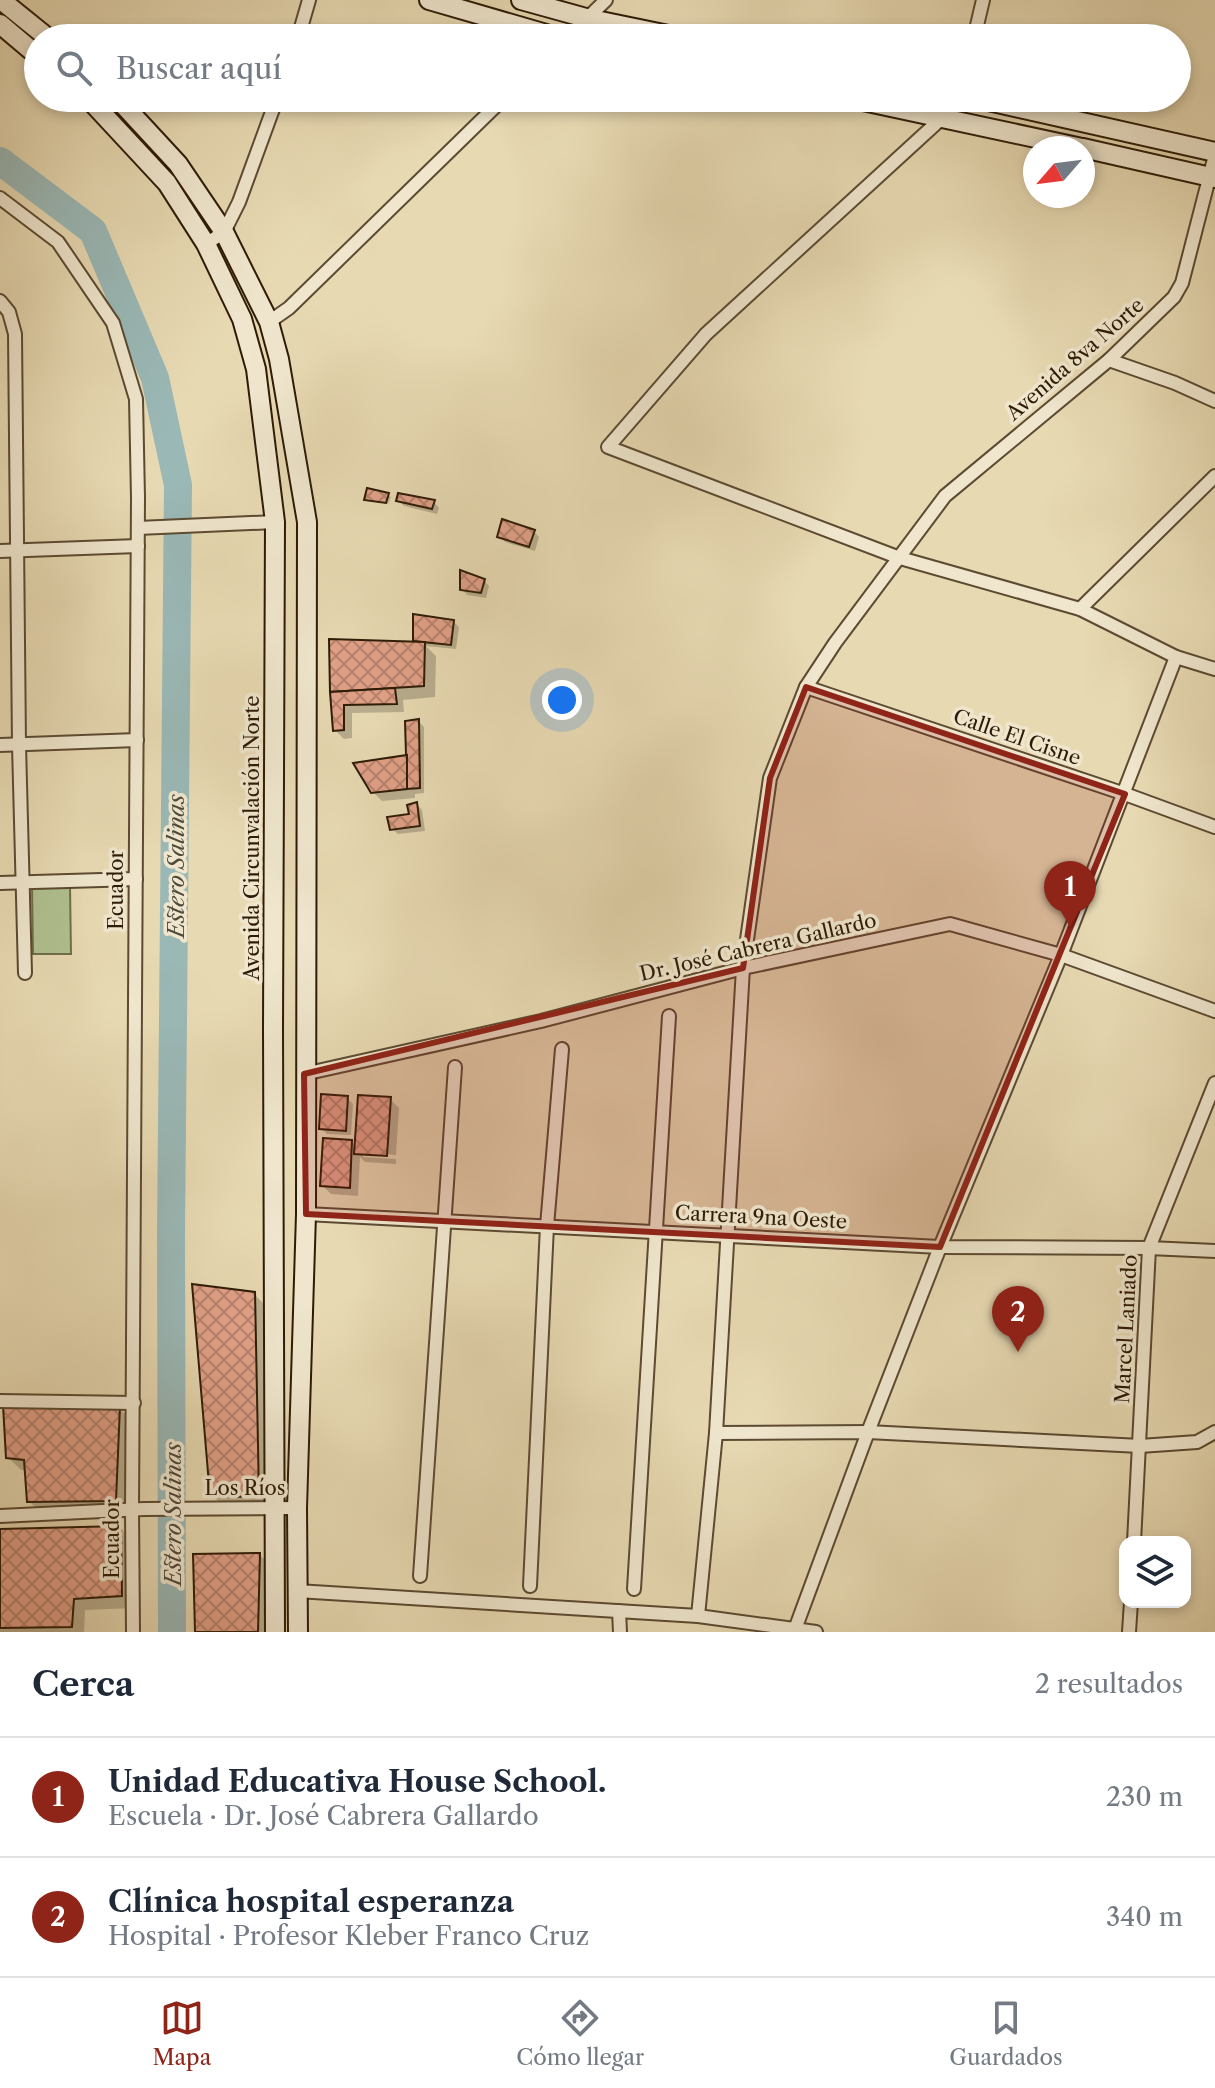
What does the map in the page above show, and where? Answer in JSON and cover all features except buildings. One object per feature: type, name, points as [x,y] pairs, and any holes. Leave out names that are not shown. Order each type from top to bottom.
[{"type":"main road","points":[[1,0],[32,24]]},
{"type":"main road","points":[[429,0],[512,24]]},
{"type":"main road","points":[[531,1],[615,24]]},
{"type":"main road","points":[[0,24],[24,44]]},
{"type":"main road","points":[[21,41],[24,37]]},
{"type":"main road","name":"Avenida Circunvalación Norte","points":[[101,112],[167,183],[206,244],[242,319],[256,369],[275,522],[275,1632]]},
{"type":"main road","points":[[130,112],[178,164],[224,232],[269,322],[279,359],[307,522],[306,1214],[297,1508],[298,1632]]},
{"type":"main road","points":[[914,112],[1026,136]]},
{"type":"main road","points":[[1036,112],[1215,153]]},
{"type":"main road","points":[[1095,151],[1211,178]]},
{"type":"main road","points":[[273,1029],[304,1031]]},
{"type":"street","points":[[302,24],[309,0]]},
{"type":"street","points":[[580,24],[606,0]]},
{"type":"street","points":[[977,24],[983,0]]},
{"type":"street","points":[[206,244],[224,232],[239,202],[272,112]]},
{"type":"street","points":[[269,322],[289,308],[490,112]]},
{"type":"street","points":[[946,112],[706,334],[608,447],[900,558],[1080,609],[1176,657],[1215,669]]},
{"type":"street","name":"Avenida 8va Norte","points":[[698,1616],[716,1433],[743,968],[770,778],[806,687],[835,643],[945,496],[1109,360],[1174,297],[1182,283],[1215,153]]},
{"type":"street","name":"Ecuador","points":[[0,198],[58,242],[113,323],[136,399],[134,1403],[138,1509],[133,1632]]},
{"type":"street","points":[[0,301],[9,312],[15,334],[19,745],[25,973]]},
{"type":"street","points":[[1109,360],[1215,401]]},
{"type":"street","points":[[1080,609],[1215,476]]},
{"type":"street","points":[[138,528],[275,522]]},
{"type":"street","points":[[0,551],[138,546]]},
{"type":"street","points":[[794,1631],[940,1247],[1061,955],[1176,657]]},
{"type":"street","name":"Calle El Cisne","points":[[806,687],[1215,827]]},
{"type":"street","points":[[0,745],[137,740]]},
{"type":"street","points":[[0,883],[136,879]]},
{"type":"street","name":"Dr. José Cabrera Gallardo","points":[[304,1074],[541,1021],[743,968],[950,924],[1061,955],[1215,1011]]},
{"type":"street","points":[[634,1589],[669,1016]]},
{"type":"street","points":[[530,1586],[547,1226],[562,1049]]},
{"type":"street","points":[[420,1576],[455,1067]]},
{"type":"street","name":"Marcel Laniado","points":[[1134,1536],[1149,1248],[1215,1083]]},
{"type":"street","name":"Carrera 9na Oeste","points":[[306,1214],[940,1247],[1215,1251]]},
{"type":"street","points":[[0,1401],[134,1403]]},
{"type":"street","points":[[716,1433],[868,1432],[1140,1446],[1197,1442],[1215,1432]]},
{"type":"street","name":"Los Ríos","points":[[0,1516],[138,1509],[297,1508]]},
{"type":"street","points":[[297,1591],[698,1616],[816,1632]]},
{"type":"street","points":[[1129,1632],[1131,1608]]},
{"type":"street","points":[[619,1611],[620,1632]]},
{"type":"highlighted area","points":[[806,687],[1125,794],[940,1247],[306,1214],[304,1074],[743,968],[770,778]]},
{"type":"green space","points":[[32,887],[70,887],[71,954],[33,954]]},
{"type":"waterway","name":"Estero Salinas","points":[[0,161],[93,231],[155,378],[178,485],[171,1233],[172,1632]]},
{"type":"place","name":"Unidad Educativa House School.","points":[[1070,927]]},
{"type":"place","name":"Clínica hospital esperanza","points":[[1018,1352]]}]
